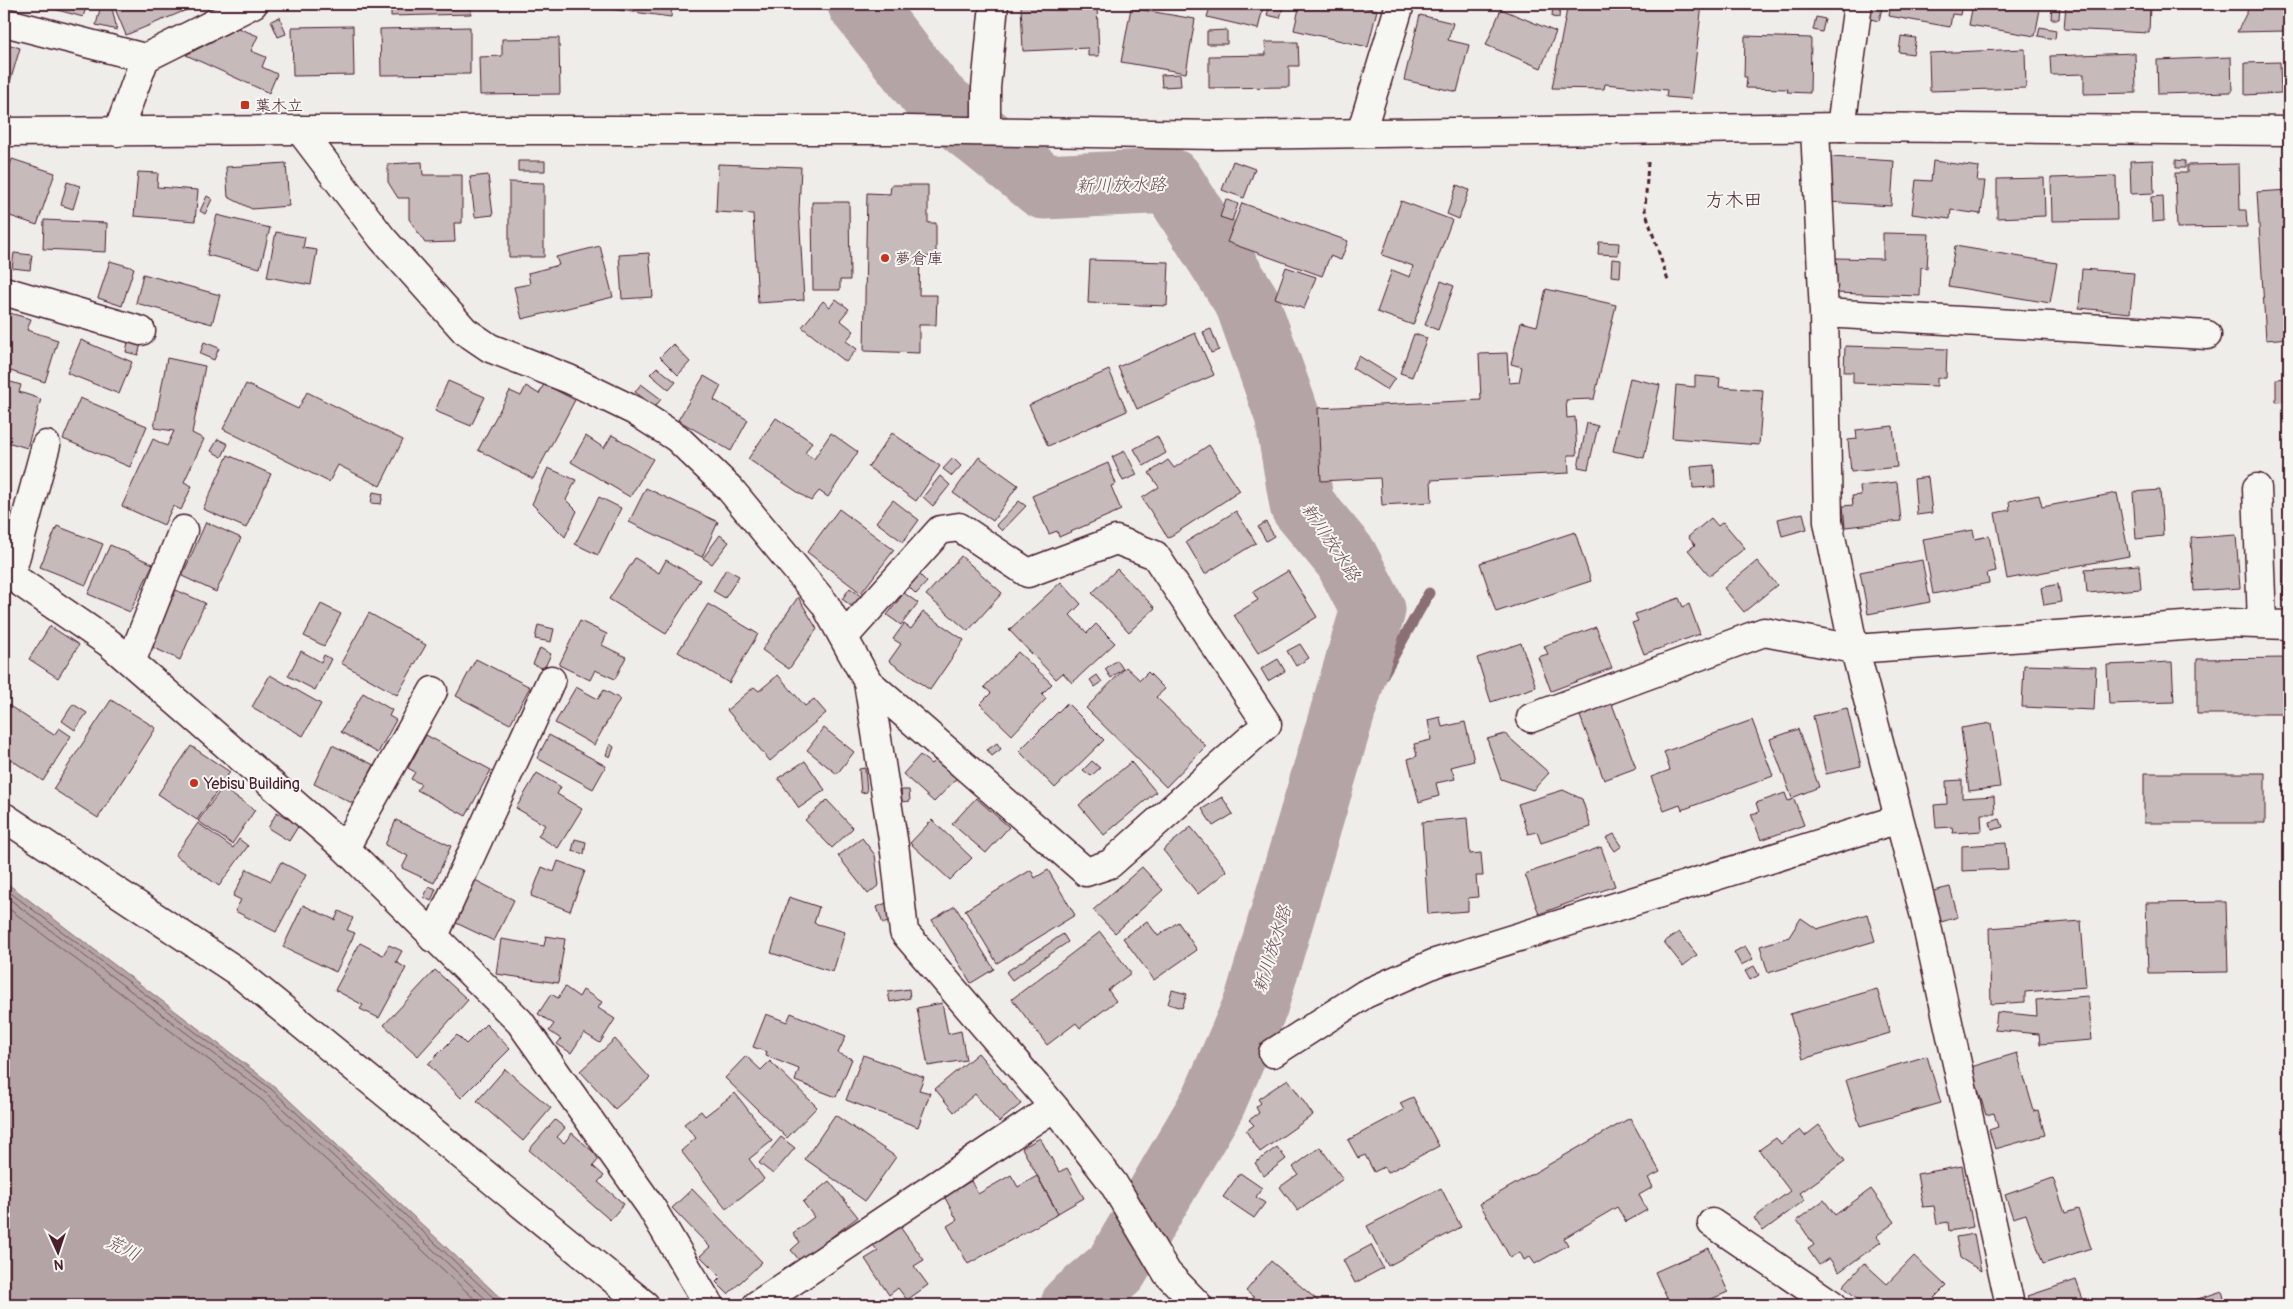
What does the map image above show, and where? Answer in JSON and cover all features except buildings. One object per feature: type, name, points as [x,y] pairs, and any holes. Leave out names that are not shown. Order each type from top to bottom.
[{"type":"street","points":[[4,22],[145,58],[252,4]]},
{"type":"street","points":[[986,131],[986,88],[994,4]]},
{"type":"street","points":[[1361,133],[1400,4]]},
{"type":"street","points":[[1858,4],[1828,128],[1824,313],[1828,522],[1854,649],[1924,913],[2010,1305]]},
{"type":"street","points":[[118,132],[145,58]]},
{"type":"street","points":[[5,136],[118,132],[300,130],[907,130],[1216,135],[1828,128],[2289,131]]},
{"type":"street","points":[[300,130],[382,238],[465,331],[490,348],[569,379],[635,411],[677,438],[730,489],[825,604],[868,682],[895,852],[904,932],[1054,1108],[1113,1184],[1167,1273],[1198,1305]]},
{"type":"street","points":[[4,291],[141,331]]},
{"type":"street","points":[[1824,313],[2207,335]]},
{"type":"street","points":[[46,445],[7,573],[109,643],[345,848],[520,1022],[651,1207],[709,1305]]},
{"type":"street","points":[[2257,488],[2262,623]]},
{"type":"street","points":[[844,637],[940,530],[958,527],[1028,573],[1116,540],[1155,554],[1267,724],[1110,864],[1086,872],[868,682]]},
{"type":"street","points":[[131,662],[183,530]]},
{"type":"street","points":[[1531,718],[1764,632],[1854,649],[2226,623],[2289,625]]},
{"type":"street","points":[[434,938],[551,680]]},
{"type":"street","points":[[345,848],[434,691]]},
{"type":"street","points":[[4,817],[235,970],[644,1305]]},
{"type":"street","points":[[1273,1053],[1365,994],[1435,962],[1899,819]]},
{"type":"street","points":[[757,1305],[1054,1108]]},
{"type":"street","points":[[1712,1223],[1833,1305]]},
{"type":"path","points":[[1651,131],[1645,210],[1669,284]]},
{"type":"water","name":"荒川","points":[[4,881],[274,1086],[508,1305],[4,1305]]},
{"type":"waterway","name":"新川放水路","points":[[860,4],[936,100],[1044,187],[1171,181],[1247,302],[1287,415],[1302,505],[1346,558],[1373,610],[1256,1004],[1213,1103],[1116,1269],[1073,1305]]},
{"type":"waterway","points":[[1344,705],[1375,689],[1429,593]]},
{"type":"place","name":"葉木立","points":[[245,105]]},
{"type":"place","name":"夢倉庫","points":[[885,258]]},
{"type":"place","name":"Yebisu Building","points":[[194,783]]},
{"type":"district","name":"方木田","points":[[1734,199]]}]
